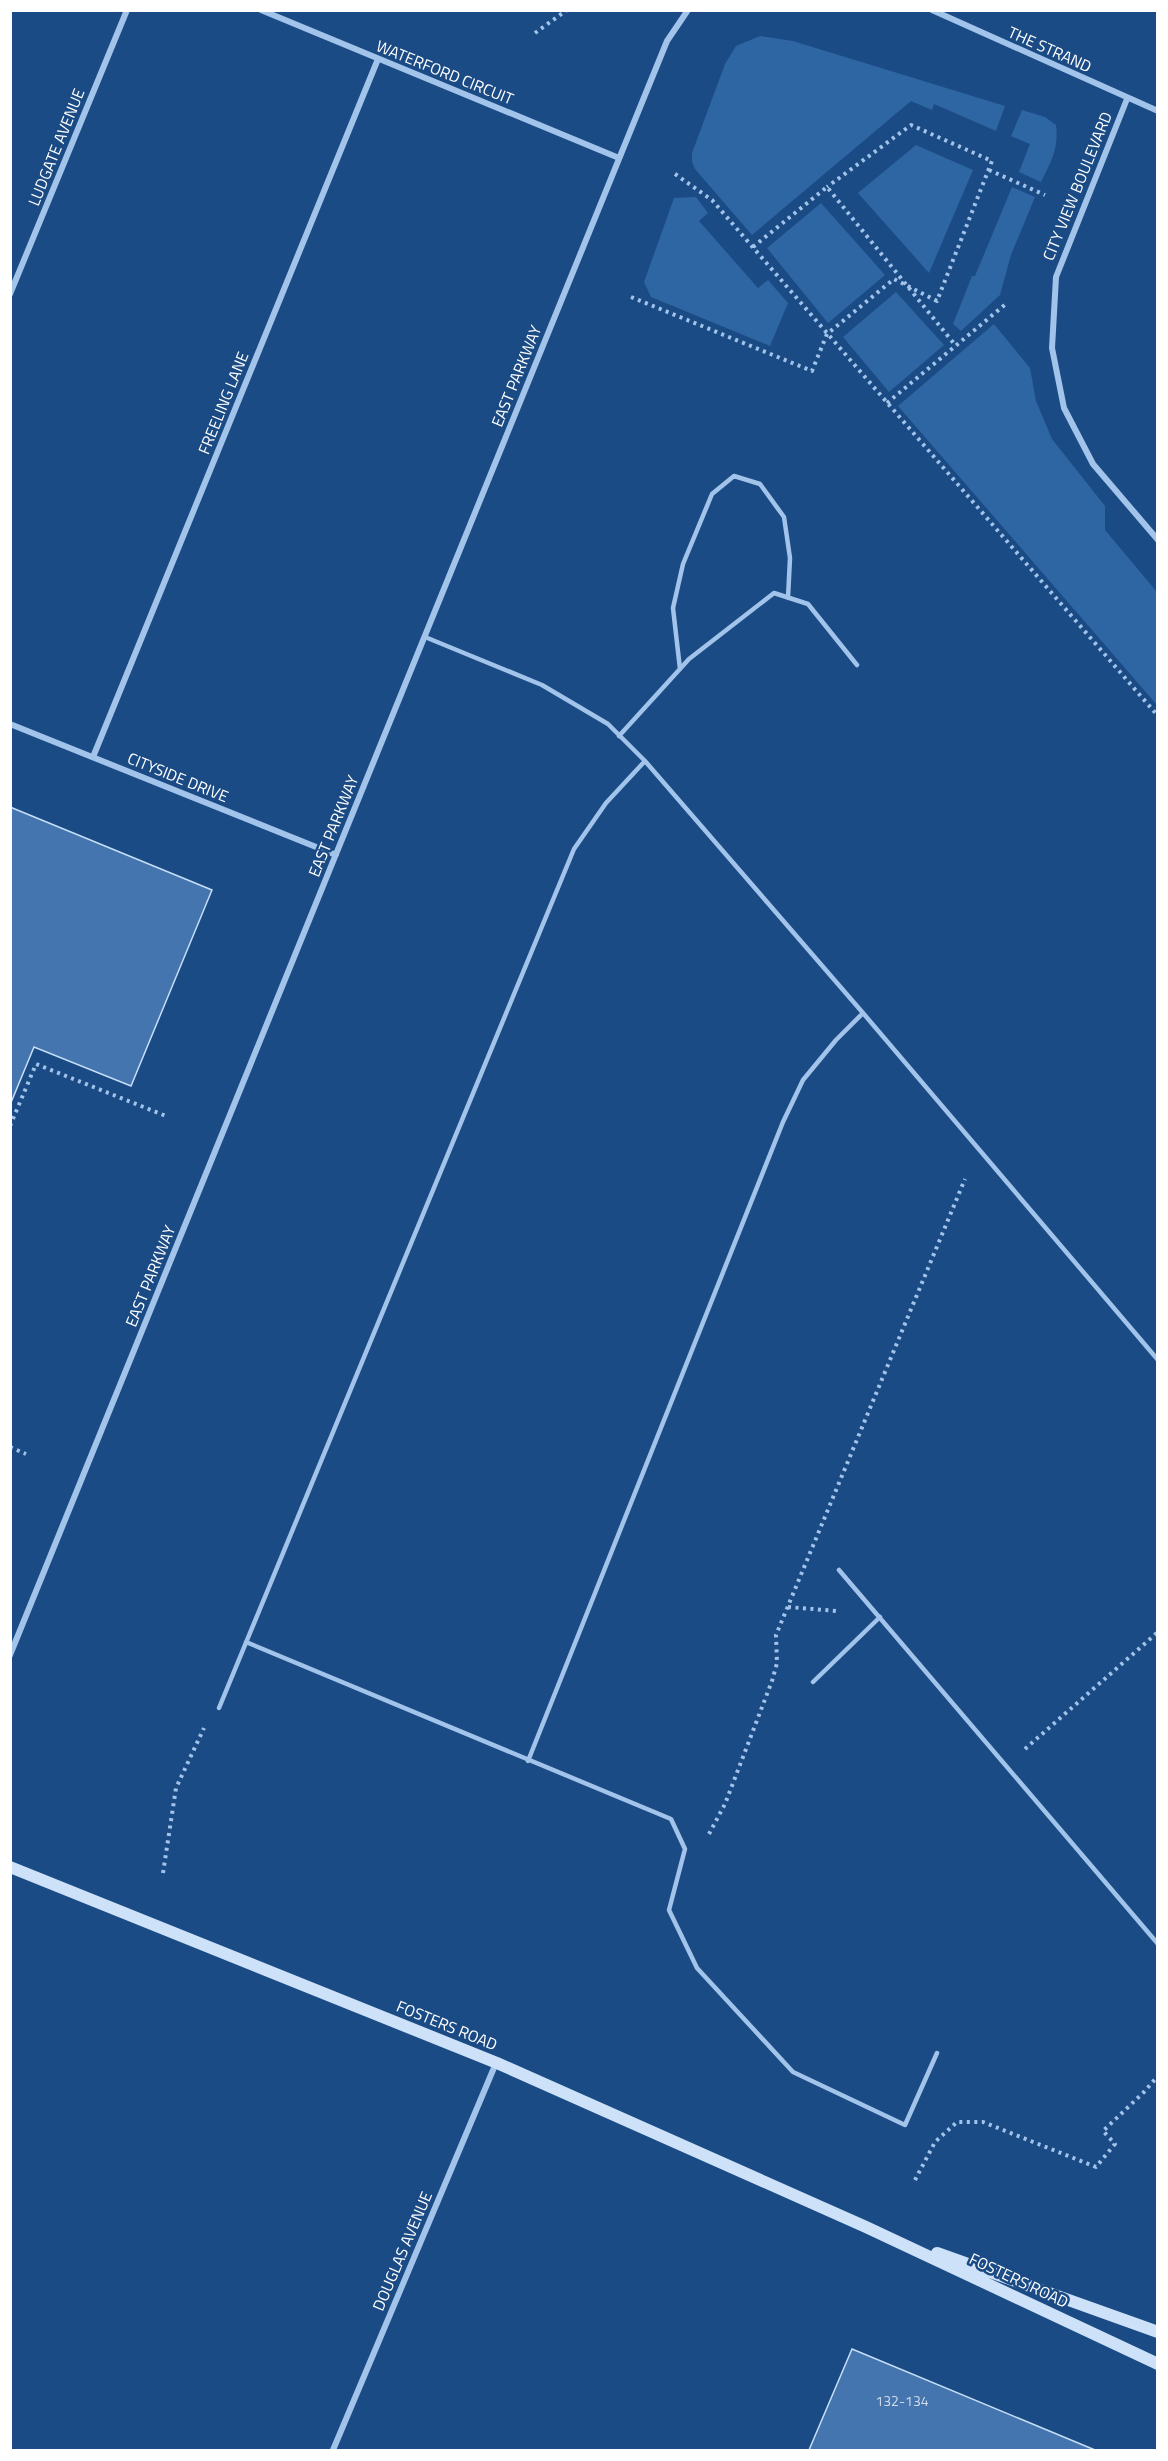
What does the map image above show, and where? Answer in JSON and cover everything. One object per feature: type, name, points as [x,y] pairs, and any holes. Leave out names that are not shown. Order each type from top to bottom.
[{"type":"main road","name":"FOSTERS ROAD","points":[[10,1867],[497,2063],[866,2227],[1158,2364]]},
{"type":"main road","name":"FOSTERS ROAD","points":[[866,2227],[1158,2332]]},
{"type":"street","name":"LUDGATE AVENUE","points":[[10,294],[127,10]]},
{"type":"street","name":"WATERFORD CIRCUIT","points":[[261,10],[620,158]]},
{"type":"street","name":"EAST PARKWAY","points":[[10,1655],[667,41],[688,10]]},
{"type":"street","name":"THE STRAND","points":[[932,10],[1158,111]]},
{"type":"street","name":"FREELING LANE","points":[[93,757],[378,59]]},
{"type":"street","name":"CITY VIEW BOULEVARD","points":[[1127,99],[1056,277],[1052,348],[1064,408],[1093,464],[1158,540]]},
{"type":"street","name":"CITYSIDE DRIVE","points":[[10,724],[336,855]]},
{"type":"street","name":"DOUGLAS AVENUE","points":[[333,2451],[497,2063]]},
{"type":"lane","points":[[680,669],[673,608],[683,564],[712,494],[734,476],[760,484],[784,517],[790,558],[788,598]]},
{"type":"lane","points":[[619,736],[689,659],[774,593],[808,604],[857,665]]},
{"type":"lane","points":[[425,637],[542,685],[608,724],[645,761],[863,1013],[1158,1360]]},
{"type":"lane","points":[[219,1708],[574,849],[606,802],[645,761]]},
{"type":"lane","points":[[528,1761],[783,1122],[803,1080],[836,1040],[863,1013]]},
{"type":"lane","points":[[839,1570],[1158,1944]]},
{"type":"lane","points":[[813,1682],[880,1617]]},
{"type":"lane","points":[[246,1642],[671,1819],[685,1849],[669,1910],[697,1968],[793,2072],[905,2125],[937,2053]]},
{"type":"path","points":[[535,33],[567,10]]},
{"type":"path","points":[[631,297],[812,371],[827,333],[894,279],[937,301],[992,161],[911,125],[827,187],[753,247]]},
{"type":"path","points":[[988,170],[1045,195]]},
{"type":"path","points":[[675,174],[712,200],[1158,716]]},
{"type":"path","points":[[827,187],[956,346]]},
{"type":"path","points":[[887,403],[1007,303]]},
{"type":"path","points":[[10,1126],[36,1064],[166,1116]]},
{"type":"path","points":[[709,1834],[725,1804],[772,1681],[777,1663],[776,1635],[965,1179]]},
{"type":"path","points":[[10,1448],[26,1454]]},
{"type":"path","points":[[788,1606],[836,1611]]},
{"type":"path","points":[[1006,1766],[1158,1632]]},
{"type":"path","points":[[163,1873],[176,1788],[206,1723],[219,1708]]},
{"type":"path","points":[[915,2180],[935,2142],[957,2122],[983,2122],[1096,2167],[1115,2144],[1103,2131],[1158,2076]]},
{"type":"shaded area","points":[[760,36],[793,41],[1005,106],[996,131],[934,104],[932,110],[911,101],[752,235],[695,169],[692,153],[725,64],[736,46]]},
{"type":"shaded area","points":[[1022,110],[1045,117],[1056,125],[1055,148],[1041,182],[1019,172],[1030,144],[1011,136]]},
{"type":"shaded area","points":[[916,145],[973,170],[929,273],[858,193]]},
{"type":"shaded area","points":[[1012,187],[1035,197],[1011,255],[1000,295],[961,331],[953,324]]},
{"type":"shaded area","points":[[696,197],[708,213],[699,221],[758,288],[768,280],[788,303],[770,346],[651,297],[644,282],[674,198]]},
{"type":"shaded area","points":[[821,203],[885,275],[828,323],[767,248]]},
{"type":"shaded area","points":[[896,292],[944,345],[889,392],[843,337]]},
{"type":"shaded area","points":[[994,324],[1030,368],[1036,401],[1052,439],[1105,506],[1105,530],[1157,592],[1157,705],[898,406]]},
{"type":"building","points":[[10,807],[212,890],[131,1086],[34,1047],[10,1105]]},
{"type":"building","points":[[852,2349],[1095,2450],[809,2450]]}]
